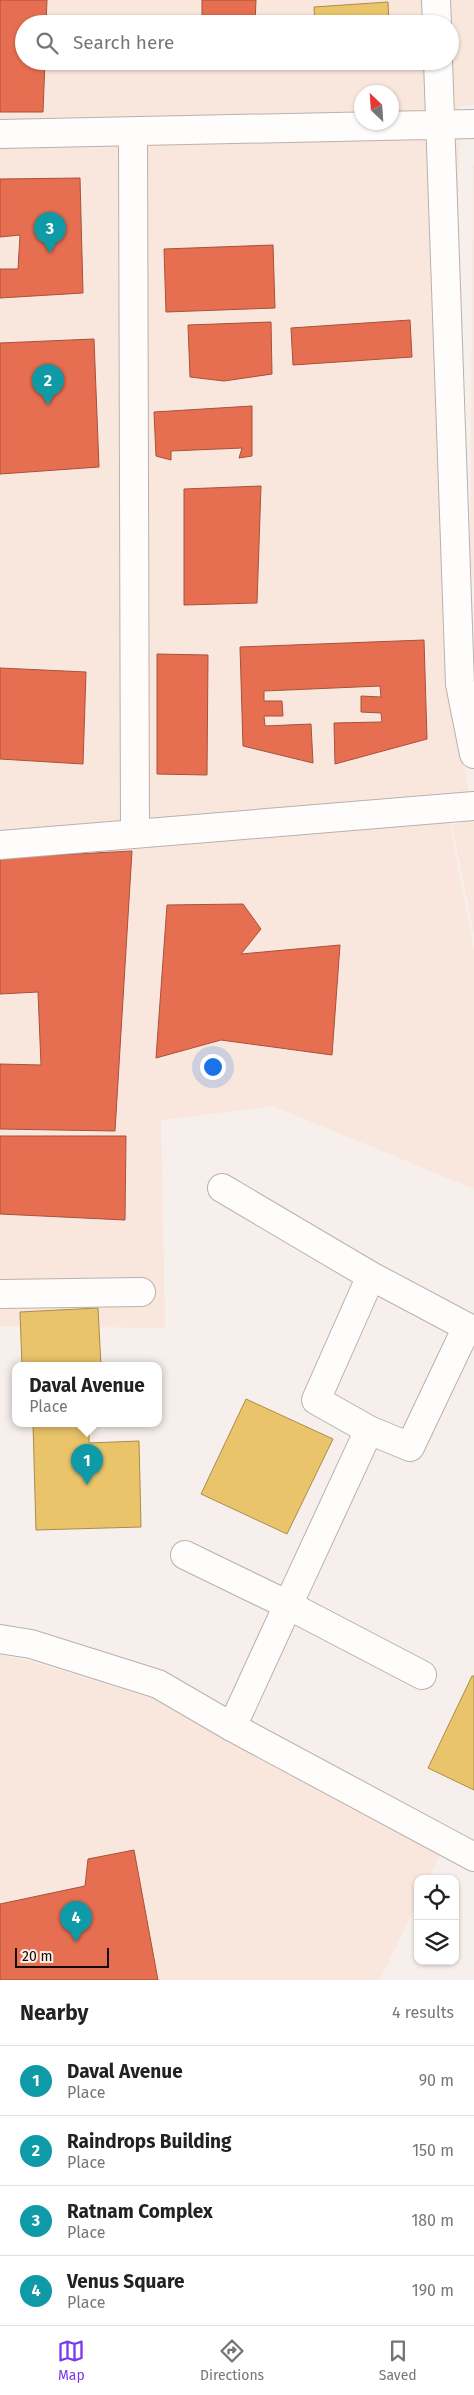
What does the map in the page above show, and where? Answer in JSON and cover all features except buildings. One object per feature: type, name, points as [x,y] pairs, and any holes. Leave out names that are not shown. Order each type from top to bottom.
[{"type":"street","points":[[436,0],[437,15]]},
{"type":"street","points":[[438,70],[460,684],[474,754]]},
{"type":"street","points":[[0,134],[474,124]]},
{"type":"street","points":[[132,132],[135,834]]},
{"type":"street","points":[[0,845],[474,806]]},
{"type":"street","points":[[222,1188],[371,1276],[471,1329],[410,1447],[369,1430],[316,1400],[371,1276]]},
{"type":"street","points":[[0,1294],[141,1292]]},
{"type":"street","points":[[232,1727],[369,1430]]},
{"type":"street","points":[[185,1555],[288,1605],[422,1675]]},
{"type":"street","points":[[0,1639],[31,1644],[158,1684],[232,1727],[474,1857]]},
{"type":"shaded area","points":[[0,0],[474,0],[474,105],[460,106],[449,685],[473,813],[449,820],[474,950],[474,1189],[273,1106],[161,1120],[165,1328],[0,1326]]},
{"type":"shaded area","points":[[474,166],[474,588],[470,561]]},
{"type":"shaded area","points":[[474,819],[474,934],[452,825]]},
{"type":"shaded area","points":[[0,1655],[26,1660],[159,1700],[441,1853],[430,1875],[414,1875],[414,1909],[380,1980],[0,1980]]},
{"type":"place","name":"Ratnam Complex","points":[[50,253]]},
{"type":"place","name":"Raindrops Building","points":[[48,405]]},
{"type":"place","name":"Daval Avenue","points":[[87,1485]]},
{"type":"place","name":"Venus Square","points":[[76,1942]]}]
